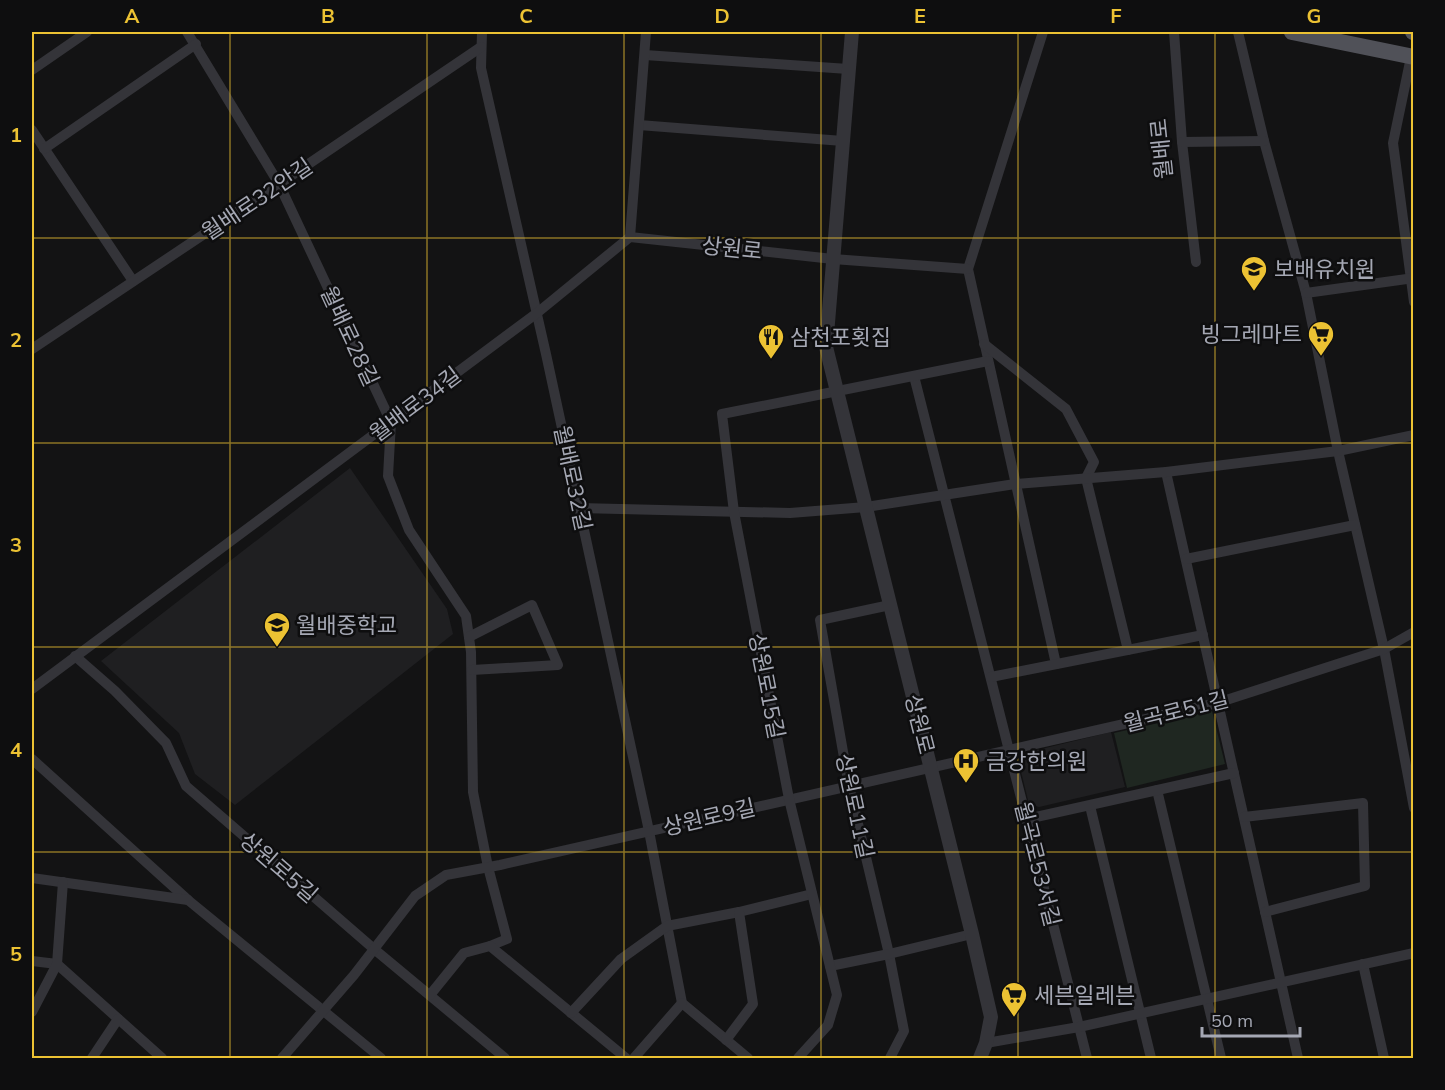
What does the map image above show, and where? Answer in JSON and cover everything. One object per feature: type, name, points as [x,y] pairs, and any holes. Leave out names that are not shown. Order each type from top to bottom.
[{"type":"main road","points":[[1292,32],[1412,57]]},
{"type":"street","points":[[32,70],[87,32]]},
{"type":"street","name":"월배로28길","points":[[187,32],[279,184],[391,422],[388,476],[409,530],[466,616],[472,670],[473,792],[488,867]]},
{"type":"street","name":"월배로32길","points":[[482,32],[481,68],[537,313],[649,831],[682,1003]]},
{"type":"street","points":[[630,237],[646,32]]},
{"type":"street","name":"상원로","points":[[852,32],[826,347],[991,1017],[980,1059]]},
{"type":"street","points":[[1043,32],[968,269],[1056,664]]},
{"type":"street","name":"월배로","points":[[1174,32],[1182,142],[1196,262]]},
{"type":"street","points":[[1238,32],[1264,141],[1306,293],[1338,451],[1384,649],[1413,808]]},
{"type":"street","points":[[44,149],[196,44]]},
{"type":"street","name":"월배로32안길","points":[[32,349],[481,47]]},
{"type":"street","points":[[645,55],[848,69]]},
{"type":"street","points":[[1412,57],[1393,143],[1412,278],[1413,302]]},
{"type":"street","points":[[639,125],[843,141]]},
{"type":"street","points":[[32,130],[133,281]]},
{"type":"street","points":[[1182,142],[1264,141]]},
{"type":"street","name":"상원로","points":[[630,237],[833,259],[968,269]]},
{"type":"street","name":"월배로34길","points":[[32,689],[537,313],[630,237]]},
{"type":"street","points":[[1306,293],[1412,278]]},
{"type":"street","points":[[984,344],[1066,409],[1094,462],[1086,478],[1128,650]]},
{"type":"street","points":[[837,391],[988,361]]},
{"type":"street","name":"월곡로53서길","points":[[914,376],[1087,1059]]},
{"type":"street","name":"상원로15길","points":[[798,1059],[828,1025],[837,995],[789,799],[734,512],[722,414],[837,391]]},
{"type":"street","points":[[579,508],[790,513],[866,507],[1015,483],[1166,472],[1338,451],[1413,435]]},
{"type":"street","points":[[1166,472],[1298,1059]]},
{"type":"street","points":[[1186,559],[1355,525]]},
{"type":"street","name":"상원로11길","points":[[890,604],[820,620],[849,786],[889,954],[904,1031],[890,1059]]},
{"type":"street","points":[[469,637],[532,605],[558,665],[472,670]]},
{"type":"street","name":"월곡로51길","points":[[931,767],[1217,703],[1384,649],[1413,632]]},
{"type":"street","points":[[991,677],[1203,635]]},
{"type":"street","name":"상원로5길","points":[[75,656],[166,743],[186,786],[505,1059]]},
{"type":"street","points":[[32,759],[188,900],[381,1059]]},
{"type":"street","name":"상원로9길","points":[[282,1059],[354,975],[415,897],[446,875],[931,767]]},
{"type":"street","points":[[1027,819],[1234,773]]},
{"type":"street","points":[[1157,790],[1221,1059]]},
{"type":"street","points":[[1244,817],[1363,803],[1365,886],[1265,912]]},
{"type":"street","points":[[1090,806],[1151,1059]]},
{"type":"street","points":[[430,996],[464,953],[507,939],[488,867]]},
{"type":"street","points":[[32,878],[188,900]]},
{"type":"street","points":[[32,1012],[57,964],[63,882]]},
{"type":"street","points":[[571,1013],[621,959],[667,926],[739,912],[812,894]]},
{"type":"street","points":[[726,1040],[753,1004],[739,912]]},
{"type":"street","points":[[830,966],[972,934]]},
{"type":"street","points":[[490,946],[626,1059]]},
{"type":"street","points":[[986,1043],[1079,1026],[1413,953]]},
{"type":"street","points":[[32,961],[57,964],[162,1059]]},
{"type":"street","points":[[1363,964],[1384,1059]]},
{"type":"street","points":[[634,1059],[682,1003],[748,1059]]},
{"type":"street","points":[[92,1059],[118,1019]]},
{"type":"shaded area","name":"월배중학교","points":[[350,468],[447,609],[453,634],[235,805],[195,774],[179,733],[101,661]]},
{"type":"shaded area","points":[[1212,711],[1225,764],[1127,788],[1114,733]]},
{"type":"shaded area","points":[[1111,732],[1125,787],[1039,807],[1029,804],[1017,755]]},
{"type":"place","name":"보배유치원","points":[[1254,292]]},
{"type":"place","name":"빙그레마트","points":[[1321,357]]},
{"type":"place","name":"삼천포횟집","points":[[771,360]]},
{"type":"place","name":"월배중학교","points":[[277,648]]},
{"type":"place","name":"금강한의원","points":[[966,784]]},
{"type":"place","name":"세븐일레븐","points":[[1014,1018]]}]
